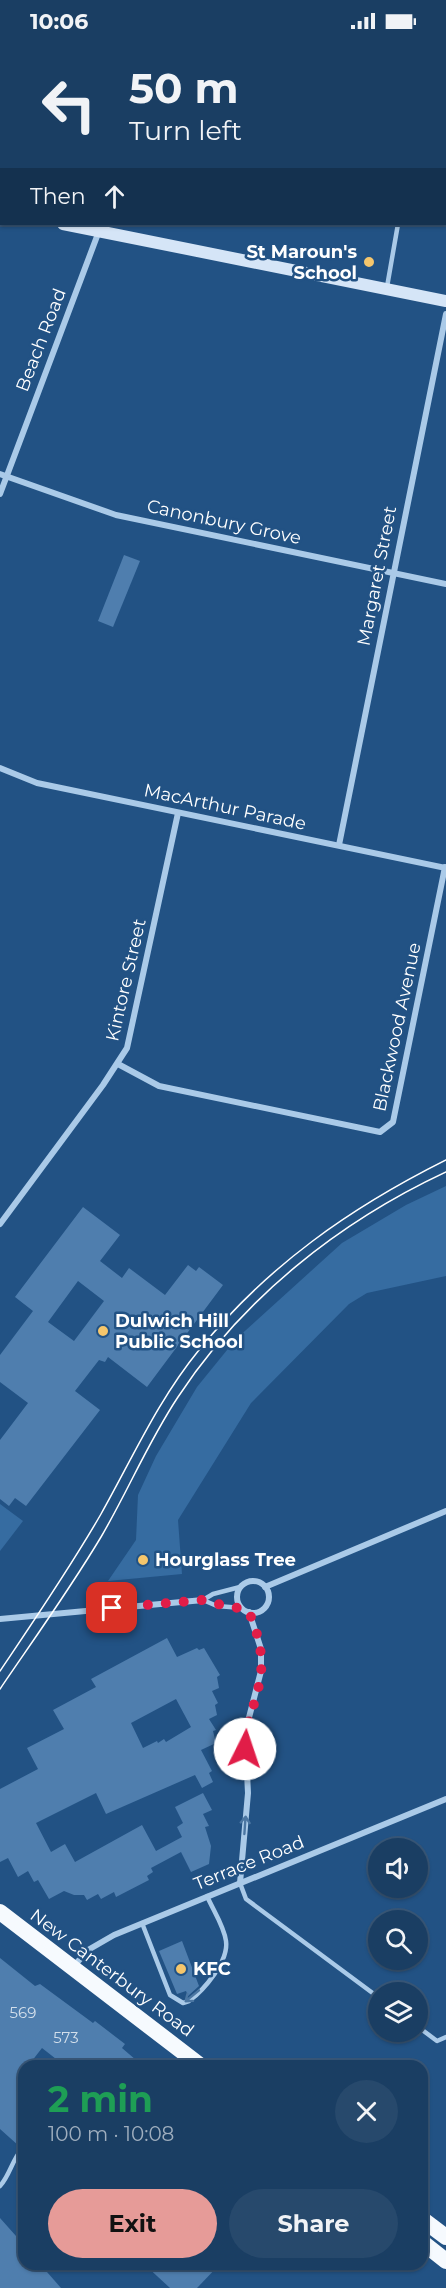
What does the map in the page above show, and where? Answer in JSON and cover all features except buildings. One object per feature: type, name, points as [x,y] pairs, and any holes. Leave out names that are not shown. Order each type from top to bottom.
[{"type":"highway","name":"New Canterbury Road","points":[[0,1912],[193,2060]]},
{"type":"highway","points":[[428,2224],[446,2237]]},
{"type":"highway","points":[[428,2247],[446,2261]]},
{"type":"main road","points":[[68,225],[446,301]]},
{"type":"street","name":"Beach Road","points":[[0,494],[3,475],[99,231]]},
{"type":"street","name":"Margaret Street","points":[[339,845],[446,314]]},
{"type":"street","name":"Canonbury Grove","points":[[3,475],[116,515],[446,584]]},
{"type":"street","name":"MacArthur Parade","points":[[0,768],[37,783],[446,868]]},
{"type":"street","name":"Kintore Street","points":[[0,1224],[118,1064],[131,1037],[178,813]]},
{"type":"street","name":"Blackwood Avenue","points":[[118,1064],[159,1086],[380,1132],[393,1122],[446,868]]},
{"type":"street","points":[[265,1587],[446,1511]]},
{"type":"street","points":[[253,1581],[265,1587],[268,1596],[266,1605],[259,1611],[249,1612],[242,1608],[237,1596],[240,1587],[253,1581]]},
{"type":"street","points":[[0,1619],[203,1600]]},
{"type":"street","points":[[240,1883],[248,1793],[245,1733],[261,1671],[261,1649],[249,1612]]},
{"type":"street","name":"Terrace Road","points":[[72,1968],[88,1950],[102,1941],[446,1799]]},
{"type":"lane","points":[[387,289],[398,225]]},
{"type":"lane","points":[[203,1600],[213,1594],[240,1587]]},
{"type":"lane","points":[[203,1600],[217,1606],[242,1608]]},
{"type":"lane","points":[[240,1883],[246,1899],[368,1990]]},
{"type":"lane","points":[[142,1923],[170,1995],[183,2003],[195,1997],[219,1967],[225,1950],[226,1940],[207,1896]]},
{"type":"lane","points":[[428,2034],[437,2041],[446,2037]]},
{"type":"lane","points":[[0,2186],[7,2178],[18,2154]]},
{"type":"shaded area","points":[[446,1186],[446,1276],[367,1293],[349,1304],[251,1403],[178,1520],[182,1574],[108,1581],[136,1540],[138,1495],[156,1456],[197,1387],[236,1339],[342,1243],[406,1205]]},
{"type":"shaded area","points":[[0,1504],[23,1521],[0,1551]]},
{"type":"tram line","points":[[0,1671],[89,1534],[171,1389],[184,1369],[225,1320],[253,1292],[312,1242],[376,1198],[446,1160]]},
{"type":"tram line","points":[[0,1689],[101,1537],[157,1431],[178,1397],[232,1327],[263,1295],[331,1239],[368,1214],[446,1172]]},
{"type":"place","name":"St Maroun's School","points":[[369,262]]},
{"type":"place","name":"Dulwich Hill Public School","points":[[103,1331]]},
{"type":"place","name":"Hourglass Tree","points":[[143,1560]]},
{"type":"place","name":"KFC","points":[[181,1969]]},
{"type":"route","points":[[112,1608],[203,1600],[217,1606],[242,1608],[249,1612],[261,1649],[261,1671],[259,1686],[248,1716],[245,1749]]}]
